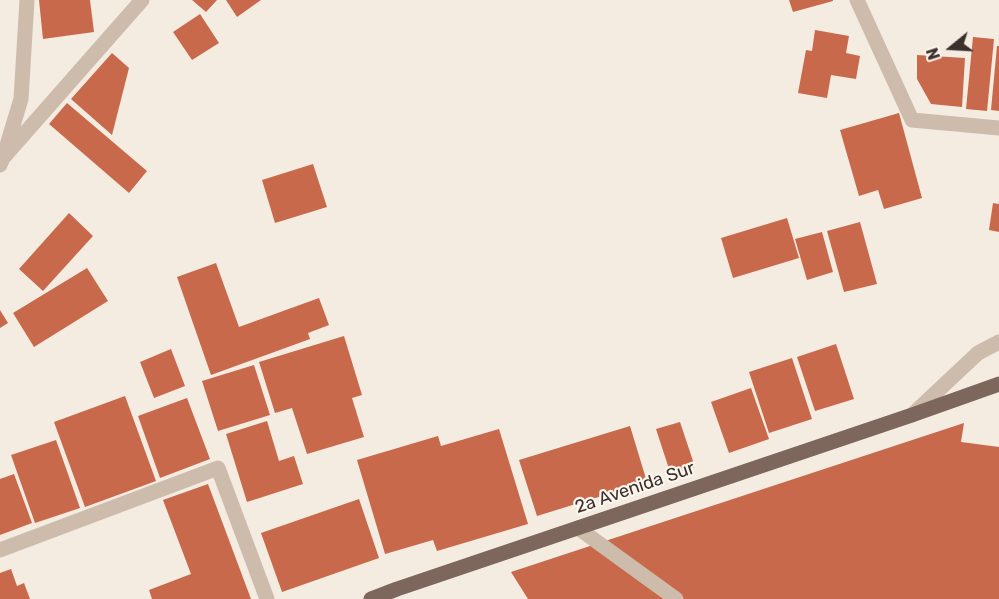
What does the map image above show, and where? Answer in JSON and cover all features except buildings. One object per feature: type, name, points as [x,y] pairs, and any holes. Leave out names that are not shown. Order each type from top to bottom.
[{"type":"main road","name":"2a Avenida Sur","points":[[370,599],[912,416],[999,384]]},
{"type":"street","points":[[2,162],[21,99],[27,0]]},
{"type":"street","points":[[2,162],[142,0]]},
{"type":"street","points":[[857,0],[912,120],[999,128]]},
{"type":"street","points":[[912,416],[978,353],[999,342]]},
{"type":"street","points":[[0,550],[218,468],[267,599]]},
{"type":"street","points":[[578,528],[676,599]]}]
